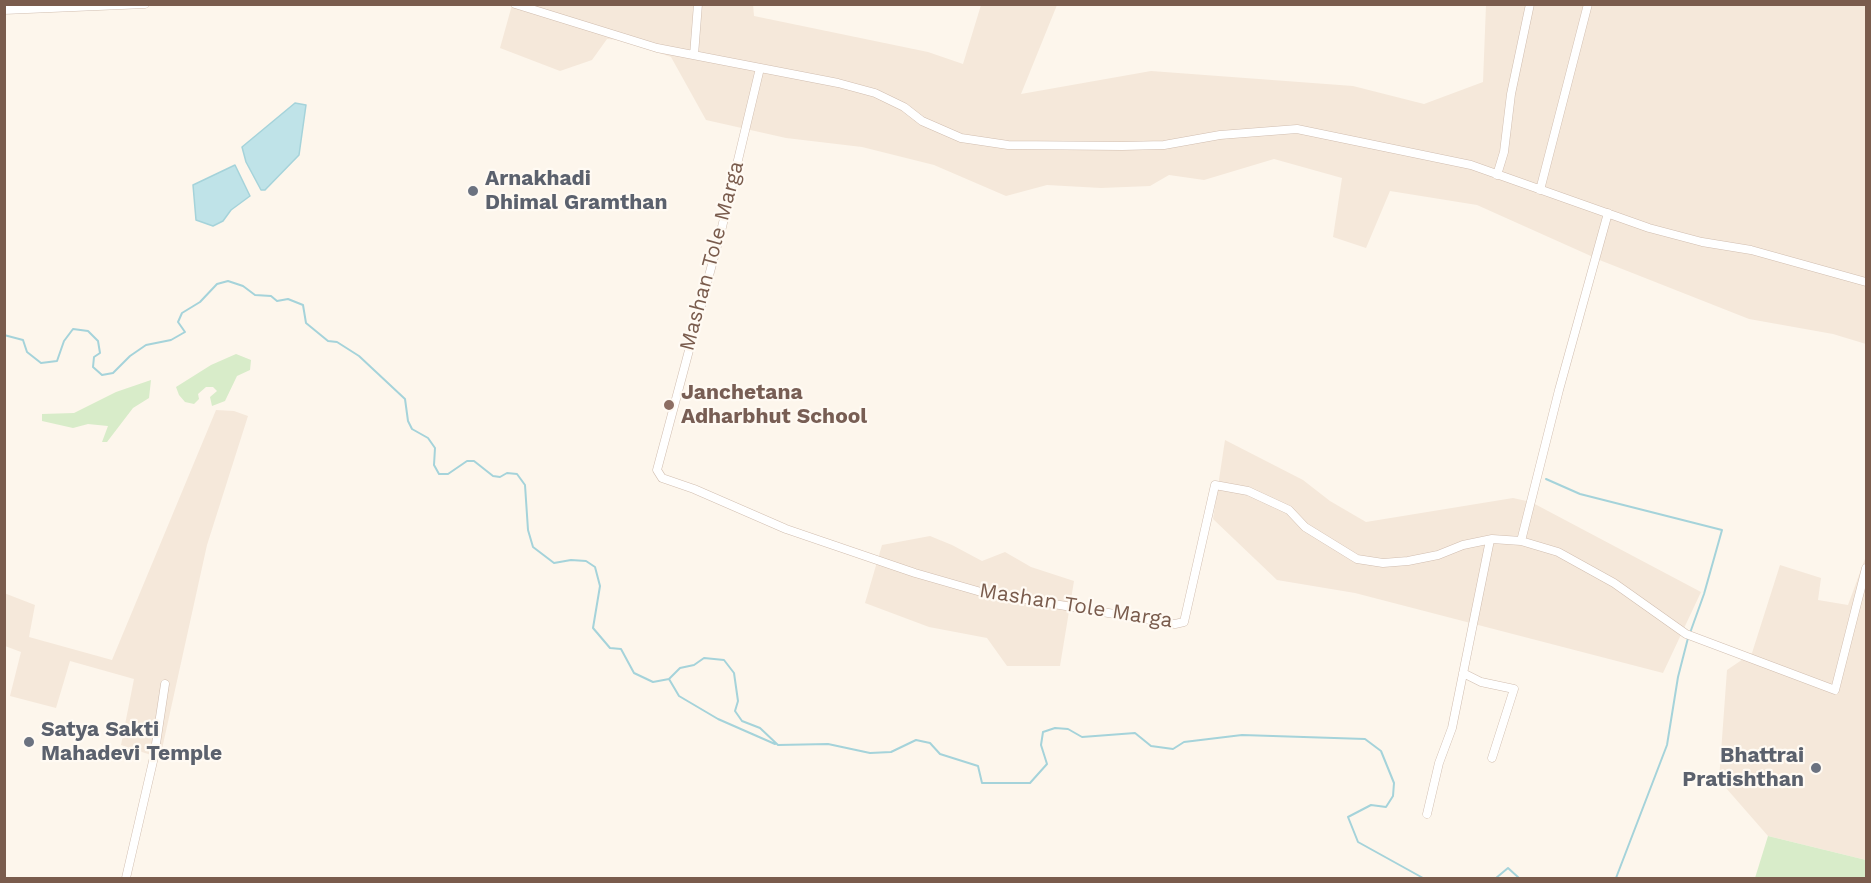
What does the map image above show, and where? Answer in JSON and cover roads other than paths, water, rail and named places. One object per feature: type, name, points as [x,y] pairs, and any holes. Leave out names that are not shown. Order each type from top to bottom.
[{"type":"street","points":[[4,10],[145,4]]},
{"type":"street","points":[[515,4],[544,8],[657,48],[838,82],[875,93],[904,107],[922,121],[961,138],[1008,145],[1164,145],[1220,135],[1297,129],[1471,165],[1660,230],[1702,242],[1751,250],[1866,282]]},
{"type":"street","points":[[694,55],[698,4]]},
{"type":"street","points":[[1497,175],[1504,152],[1511,94],[1530,4]]},
{"type":"street","points":[[1540,189],[1588,4]]},
{"type":"street","name":"Mashan Tole Marga","points":[[760,68],[722,227],[657,471],[662,478],[786,529],[915,573],[981,592],[1175,624],[1184,622],[1215,484],[1248,491],[1289,510],[1305,527],[1357,559],[1383,563],[1408,561],[1490,540],[1521,540],[1558,552],[1614,583],[1686,634],[1835,690],[1866,568]]},
{"type":"street","points":[[1521,540],[1559,390],[1608,213]]},
{"type":"street","points":[[1426,814],[1439,763],[1452,728],[1490,540]]},
{"type":"street","points":[[1463,673],[1481,682],[1514,689],[1492,758]]},
{"type":"street","points":[[126,879],[154,757],[165,684]]},
{"type":"water","points":[[295,103],[306,105],[299,155],[265,190],[261,190],[246,162],[242,147]]},
{"type":"water","points":[[235,165],[250,196],[231,210],[223,221],[213,226],[196,220],[193,185]]},
{"type":"waterway","points":[[4,335],[23,340],[27,352],[41,363],[57,361],[64,341],[73,329],[88,331],[98,341],[100,353],[94,357],[93,367],[102,375],[113,373],[130,356],[146,345],[171,340],[185,332],[178,322],[182,313],[200,302],[217,284],[228,281],[243,286],[255,295],[271,296],[277,301],[288,299],[303,305],[306,323],[328,341],[337,342],[359,356],[405,399],[408,421],[412,429],[428,438],[435,448],[434,465],[439,474],[448,474],[467,461],[474,461],[493,476],[500,477],[507,473],[517,474],[525,485],[528,530],[533,547],[554,563],[571,560],[586,561],[595,567],[600,586],[593,628],[610,648],[621,649],[634,673],[653,682],[669,679],[680,668],[694,665],[704,658],[724,660],[734,673],[738,701],[735,711],[742,721],[760,728],[778,745],[828,744],[870,753],[891,752],[916,740],[930,743],[940,754],[978,766],[982,783],[1030,783],[1047,764],[1041,745],[1043,732],[1055,728],[1068,729],[1082,737],[1135,733],[1151,746],[1173,749],[1184,742],[1242,735],[1365,739],[1381,751],[1394,783],[1393,796],[1386,807],[1371,805],[1348,817],[1358,842],[1423,878]]},
{"type":"waterway","points":[[1546,479],[1580,494],[1722,530],[1690,633]]},
{"type":"waterway","points":[[1616,878],[1667,745],[1678,677],[1688,638]]},
{"type":"waterway","points":[[669,679],[679,696],[718,719],[775,744]]},
{"type":"waterway","points":[[1496,878],[1508,868],[1519,878]]},
{"type":"place","name":"Arnakhadi Dhimal Gramthan","points":[[473,191]]},
{"type":"place","name":"Janchetana Adharbhut School","points":[[669,405]]},
{"type":"place","name":"Satya Sakti Mahadevi Temple","points":[[29,742]]},
{"type":"place","name":"Bhattrai Pratishthan","points":[[1816,768]]}]
